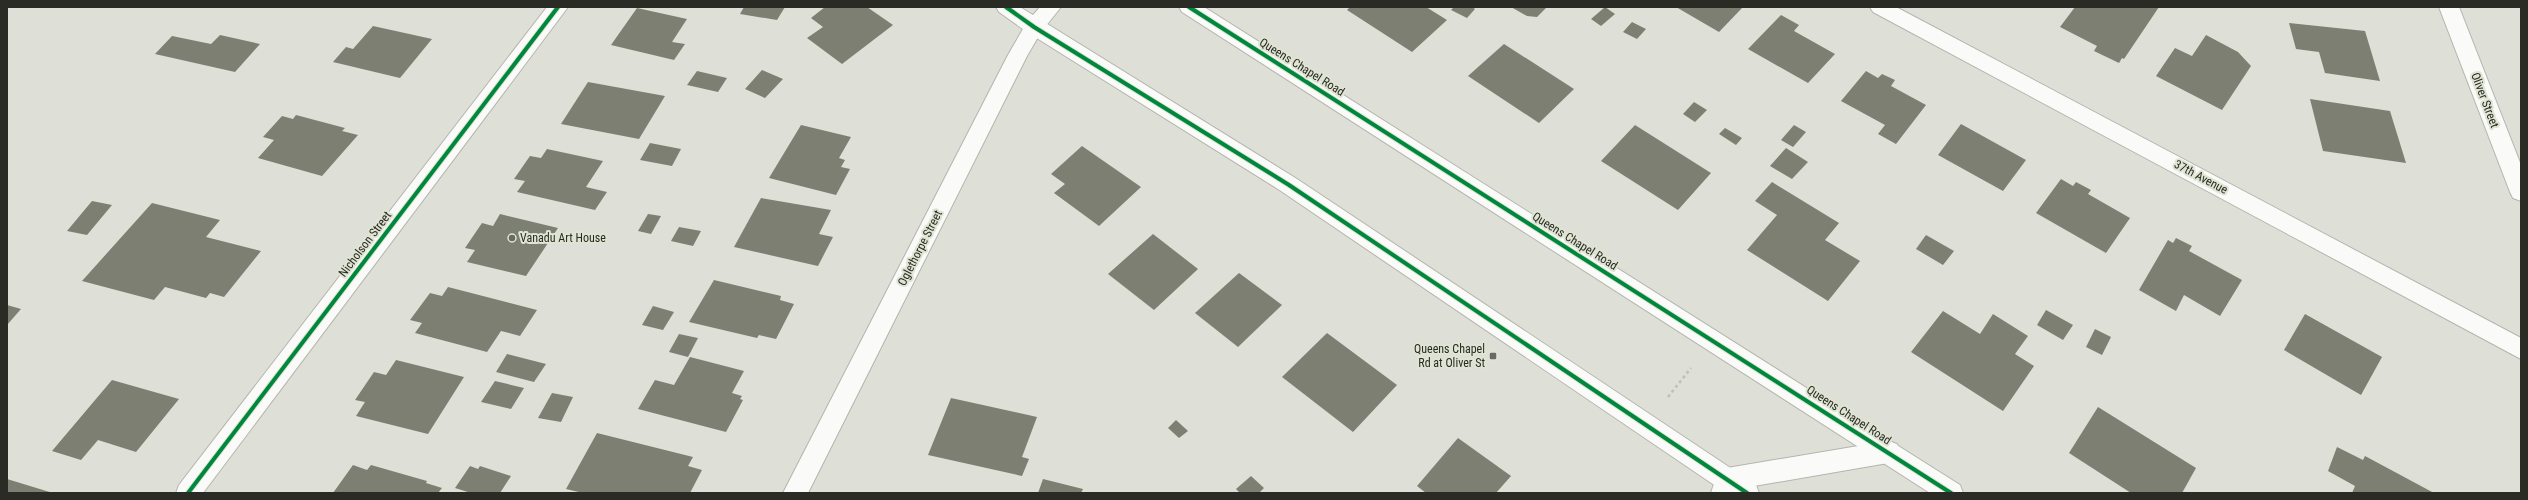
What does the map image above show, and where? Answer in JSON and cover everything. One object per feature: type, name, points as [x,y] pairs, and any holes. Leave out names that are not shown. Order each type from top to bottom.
[{"type":"street","name":"Nicholson Street","points":[[188,493],[558,7]]},
{"type":"street","points":[[1006,7],[1034,27],[1289,185],[1725,486],[1747,493]]},
{"type":"street","name":"Oglethorpe Street","points":[[795,493],[1034,27],[1050,7]]},
{"type":"street","name":"Queens Chapel Road","points":[[1189,7],[1951,493]]},
{"type":"street","name":"37th Avenue","points":[[1880,7],[2521,349]]},
{"type":"street","name":"Oliver Street","points":[[2449,7],[2521,192]]},
{"type":"street","points":[[1725,486],[1888,452]]},
{"type":"path","points":[[1664,401],[1693,366]]},
{"type":"building","points":[[744,7],[785,7],[777,20],[740,14]]},
{"type":"building","points":[[825,7],[867,7],[893,25],[842,64],[807,38],[823,27],[811,18]]},
{"type":"building","points":[[1350,7],[1426,7],[1447,20],[1412,52],[1347,10]]},
{"type":"building","points":[[1454,7],[1472,7],[1475,9],[1467,18],[1451,10]]},
{"type":"building","points":[[1511,7],[1547,7],[1537,17],[1527,16]]},
{"type":"building","points":[[1605,7],[1615,14],[1601,26],[1591,19]]},
{"type":"building","points":[[1676,7],[1743,7],[1719,32]]},
{"type":"building","points":[[2075,7],[2159,7],[2124,59],[2122,58],[2119,63],[2094,51],[2097,46],[2060,27]]},
{"type":"building","points":[[637,8],[687,19],[672,42],[685,44],[674,60],[611,45]]},
{"type":"building","points":[[1781,15],[1799,25],[1794,31],[1835,54],[1808,83],[1748,49]]},
{"type":"building","points":[[1632,22],[1646,29],[1637,39],[1623,32]]},
{"type":"building","points":[[2289,23],[2365,31],[2380,81],[2325,73],[2319,52],[2296,49]]},
{"type":"building","points":[[373,26],[432,39],[400,78],[333,62],[346,47],[353,49]]},
{"type":"building","points":[[220,35],[260,44],[235,72],[155,54],[172,36],[211,44]]},
{"type":"building","points":[[2206,35],[2238,52],[2251,66],[2222,110],[2156,76],[2175,48],[2192,56]]},
{"type":"building","points":[[1504,44],[1574,89],[1539,123],[1468,76]]},
{"type":"building","points":[[762,70],[783,79],[765,98],[745,89]]},
{"type":"building","points":[[697,71],[727,78],[718,92],[687,85]]},
{"type":"building","points":[[1866,71],[1878,78],[1882,74],[1895,80],[1891,86],[1926,105],[1896,144],[1878,134],[1885,125],[1841,101]]},
{"type":"building","points":[[588,82],[665,96],[639,139],[561,124]]},
{"type":"building","points":[[2310,99],[2390,111],[2406,163],[2323,151]]},
{"type":"building","points":[[1694,102],[1707,110],[1695,122],[1683,114]]},
{"type":"building","points":[[296,115],[345,128],[342,131],[358,135],[322,176],[258,158],[274,140],[263,137],[282,116],[293,119]]},
{"type":"building","points":[[1961,124],[2026,160],[2003,191],[1938,155]]},
{"type":"building","points":[[801,125],[851,137],[839,158],[845,160],[841,167],[850,169],[836,195],[769,178]]},
{"type":"building","points":[[1635,125],[1711,173],[1678,210],[1601,161]]},
{"type":"building","points":[[1794,125],[1806,132],[1793,147],[1781,140]]},
{"type":"building","points":[[1725,128],[1742,138],[1736,145],[1719,134]]},
{"type":"building","points":[[650,143],[681,149],[672,166],[640,160]]},
{"type":"building","points":[[1082,146],[1141,187],[1099,226],[1054,193],[1065,184],[1051,174]]},
{"type":"building","points":[[1786,148],[1808,162],[1792,179],[1770,166]]},
{"type":"building","points":[[547,149],[603,161],[586,187],[607,192],[595,210],[517,192],[525,181],[514,179],[530,156],[541,158]]},
{"type":"building","points":[[2061,179],[2073,186],[2076,182],[2091,190],[2088,194],[2130,218],[2106,253],[2036,213]]},
{"type":"building","points":[[1772,182],[1839,223],[1825,240],[1860,261],[1828,301],[1747,250],[1777,215],[1755,201]]},
{"type":"building","points":[[761,198],[831,210],[819,234],[833,237],[818,266],[734,247]]},
{"type":"building","points":[[92,201],[112,205],[87,235],[67,231]]},
{"type":"building","points":[[152,203],[220,220],[206,237],[261,251],[224,297],[210,293],[206,298],[165,287],[154,300],[82,281]]},
{"type":"building","name":"Vanadu Art House","points":[[500,214],[558,228],[526,276],[467,262],[475,250],[465,248],[482,223],[493,226]]},
{"type":"building","points":[[648,214],[661,216],[651,234],[638,231]]},
{"type":"building","points":[[679,227],[701,231],[693,246],[671,241]]},
{"type":"building","points":[[1153,234],[1198,269],[1154,310],[1108,274]]},
{"type":"building","points":[[1926,235],[1954,251],[1943,265],[1916,249]]},
{"type":"building","points":[[2176,238],[2192,246],[2189,251],[2242,280],[2220,316],[2184,295],[2176,311],[2139,290],[2168,240],[2173,243]]},
{"type":"building","points":[[1239,273],[1282,305],[1238,347],[1195,313]]},
{"type":"building","points":[[714,280],[781,296],[780,300],[794,304],[776,339],[759,335],[757,338],[689,322]]},
{"type":"building","points":[[448,287],[537,310],[520,336],[501,331],[487,352],[415,333],[422,323],[410,320],[430,293],[442,296]]},
{"type":"building","points":[[7,305],[21,309],[7,325]]},
{"type":"building","points":[[653,306],[674,312],[663,330],[642,325]]},
{"type":"building","points":[[2046,310],[2073,325],[2063,340],[2037,325]]},
{"type":"building","points":[[1943,311],[1980,334],[1993,314],[2028,336],[2015,354],[2034,366],[2003,411],[1911,352]]},
{"type":"building","points":[[2305,314],[2382,357],[2361,395],[2284,350]]},
{"type":"building","points":[[2095,329],[2111,337],[2102,355],[2086,347]]},
{"type":"building","points":[[1327,333],[1397,385],[1353,432],[1282,377]]},
{"type":"building","points":[[679,334],[698,338],[688,357],[669,352]]},
{"type":"building","points":[[507,354],[546,364],[534,382],[496,372]]},
{"type":"building","points":[[690,357],[744,371],[732,393],[742,396],[740,399],[743,400],[726,432],[638,409],[655,380],[674,385]]},
{"type":"building","points":[[396,360],[464,377],[428,434],[356,416],[365,402],[355,400],[374,372],[386,375]]},
{"type":"building","points":[[112,380],[179,399],[136,452],[98,440],[81,460],[52,451]]},
{"type":"building","points":[[495,381],[524,388],[511,409],[481,402]]},
{"type":"building","points":[[552,393],[573,397],[561,422],[538,418]]},
{"type":"building","points":[[951,398],[1037,417],[1022,457],[1029,459],[1022,476],[928,455]]},
{"type":"building","points":[[2098,407],[2196,468],[2182,493],[2131,493],[2069,453]]},
{"type":"building","points":[[1176,420],[1188,431],[1179,438],[1168,428]]},
{"type":"building","points":[[597,433],[693,457],[688,466],[702,470],[690,493],[583,493],[566,489]]},
{"type":"building","points":[[1458,438],[1511,476],[1496,493],[1426,493],[1417,486]]},
{"type":"building","points":[[2337,447],[2363,460],[2365,456],[2434,493],[2352,493],[2355,486],[2328,471]]},
{"type":"building","points":[[353,465],[367,470],[371,465],[427,481],[426,483],[442,488],[438,493],[333,493]]},
{"type":"building","points":[[470,466],[478,469],[480,466],[511,476],[500,493],[471,493],[455,488]]},
{"type":"building","points":[[1251,476],[1264,488],[1259,493],[1240,493],[1236,489]]},
{"type":"building","points":[[7,479],[53,493],[7,493]]},
{"type":"building","points":[[1043,479],[1083,489],[1081,493],[1038,493]]},
{"type":"cycle path","points":[[188,493],[558,7]]},
{"type":"cycle path","points":[[1006,7],[1034,27],[1289,185],[1747,493]]},
{"type":"cycle path","points":[[1189,7],[1951,493]]},
{"type":"place","name":"Vanadu Art House","points":[[512,238]]},
{"type":"place","name":"Queens Chapel Rd at Oliver St","points":[[1493,356]]}]
